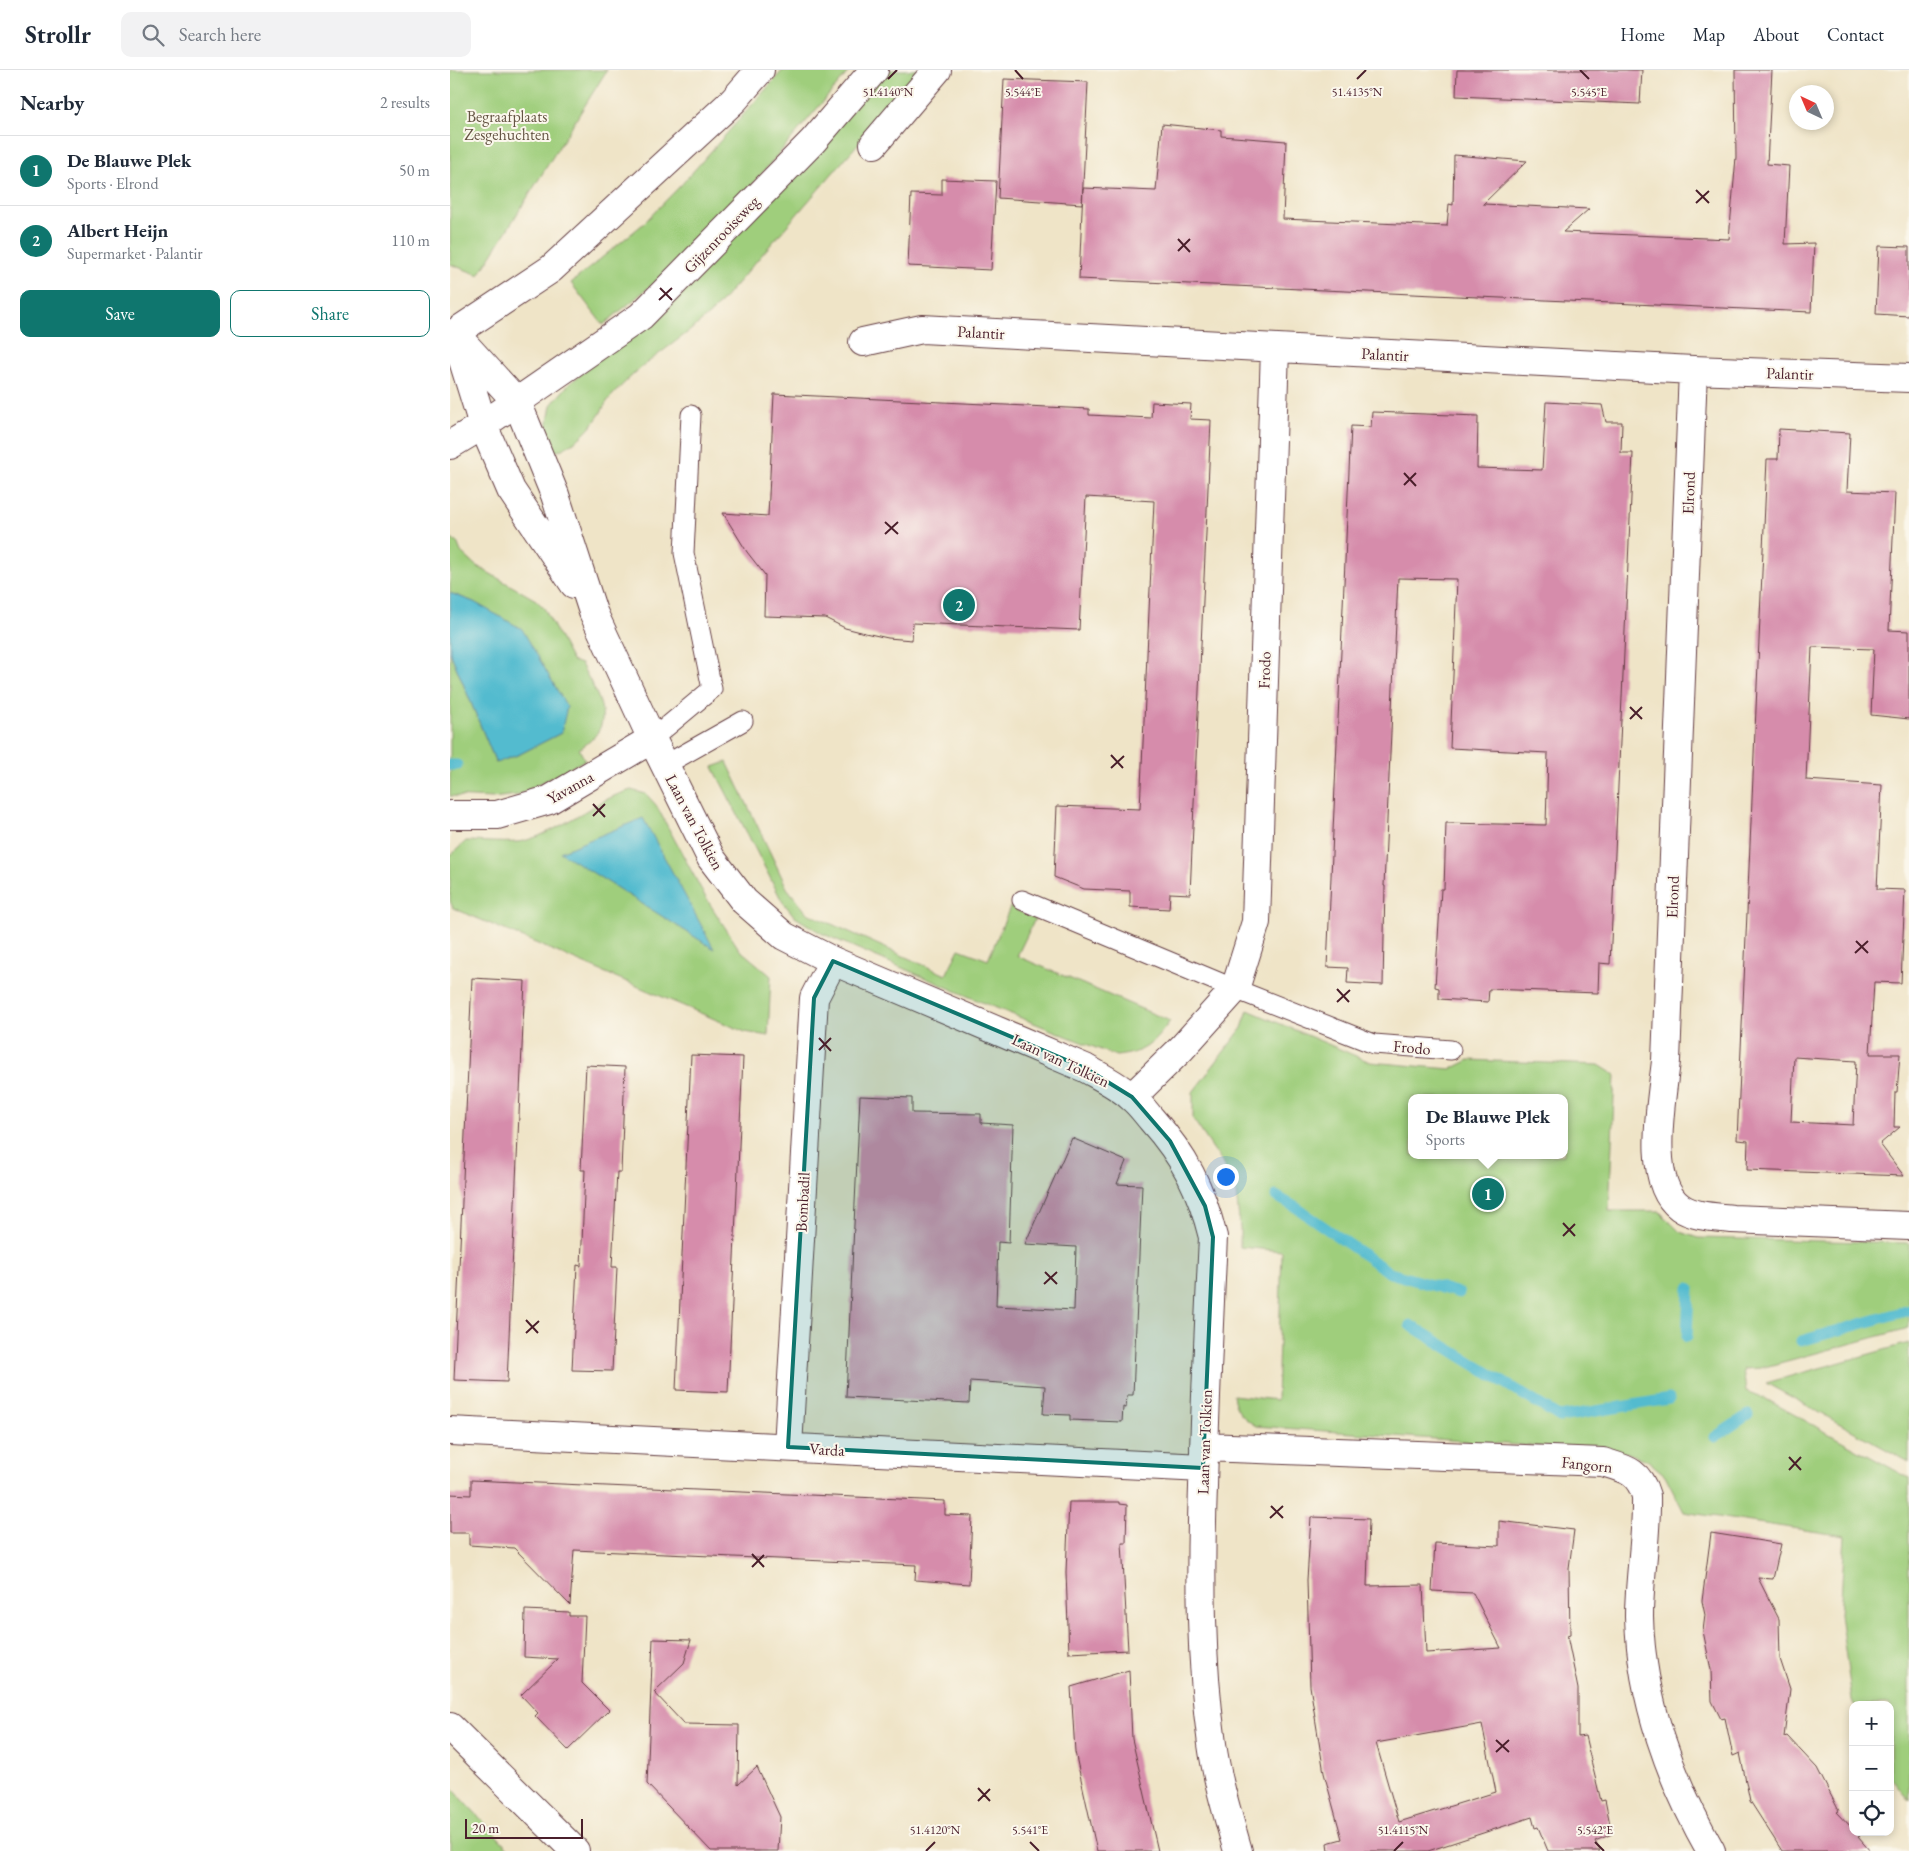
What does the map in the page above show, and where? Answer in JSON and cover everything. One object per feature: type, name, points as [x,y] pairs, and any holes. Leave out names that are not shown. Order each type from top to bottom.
[{"type":"street","points":[[453,335],[551,269],[734,100],[760,70]]},
{"type":"street","name":"Gijzenrooiseweg","points":[[450,445],[483,425],[641,316],[813,141],[874,70]]},
{"type":"street","points":[[874,144],[937,70]]},
{"type":"street","name":"Palantir","points":[[864,342],[922,329],[1693,370],[1909,378]]},
{"type":"street","name":"Laan van Tolkien","points":[[453,335],[517,402],[555,495],[593,612],[652,739],[711,858],[744,901],[784,936],[833,961],[1086,1068],[1111,1082],[1132,1097],[1170,1141],[1180,1156],[1205,1206],[1213,1237],[1203,1458],[1201,1547],[1202,1650],[1212,1746],[1227,1813],[1238,1851]]},
{"type":"street","name":"Laan van Tolkien","points":[[453,335],[483,425],[511,490],[593,612]]},
{"type":"street","name":"Frodo","points":[[1132,1097],[1182,1048],[1235,988],[1256,922],[1276,349]]},
{"type":"street","name":"Elrond","points":[[1693,370],[1666,1061],[1658,1155],[1660,1174],[1666,1191],[1680,1207],[1691,1212],[1732,1219],[1899,1225]]},
{"type":"street","name":"Yavanna","points":[[450,815],[497,814],[549,800],[652,739]]},
{"type":"street","name":"Bombadil","points":[[788,1447],[814,998],[833,961]]},
{"type":"street","name":"Varda","points":[[450,1431],[788,1447],[1203,1458]]},
{"type":"street","name":"Fangorn","points":[[1203,1458],[1603,1462],[1628,1470],[1637,1476],[1643,1485],[1646,1496],[1640,1617],[1644,1666],[1653,1712],[1682,1796],[1711,1851]]},
{"type":"street","points":[[450,1727],[575,1851]]},
{"type":"lane","points":[[652,739],[712,689],[684,553],[691,415]]},
{"type":"lane","points":[[665,765],[743,721]]},
{"type":"lane","name":"Frodo","points":[[1022,900],[1374,1044],[1451,1050]]},
{"type":"highlighted area","points":[[833,961],[1085,1068],[1132,1097],[1170,1141],[1205,1206],[1213,1237],[1203,1468],[788,1447],[814,998]]},
{"type":"green space","name":"Begraafplaats Zesgehuchten","points":[[450,70],[607,70],[479,275],[450,264]]},
{"type":"green space","points":[[783,70],[850,70],[740,199],[653,284],[603,325],[571,283],[643,224],[682,184]]},
{"type":"green space","points":[[882,70],[922,70],[714,310],[629,378],[609,399],[591,427],[581,437],[563,449],[550,454],[546,433],[551,405],[569,384],[648,320]]},
{"type":"green space","points":[[450,540],[457,542],[461,552],[475,565],[536,600],[544,608],[572,661],[581,664],[594,688],[602,710],[599,730],[592,740],[579,749],[585,760],[518,795],[492,798],[450,796],[450,652],[496,763],[520,754],[561,733],[474,602],[450,593]]},
{"type":"green space","points":[[727,762],[787,888],[807,913],[946,975],[959,949],[988,960],[1010,907],[1035,919],[1017,956],[1170,1021],[1148,1046],[1126,1055],[1116,1056],[979,1001],[821,933],[795,917],[782,901],[713,767]]},
{"type":"green space","points":[[631,790],[646,794],[656,805],[706,898],[739,949],[771,976],[768,1036],[745,1032],[453,908],[450,901],[450,856],[466,841],[524,841],[552,830],[604,801]]},
{"type":"green space","points":[[1248,1010],[1370,1062],[1451,1069],[1469,1060],[1599,1065],[1615,1075],[1609,1211],[1659,1211],[1680,1232],[1698,1238],[1909,1243],[1909,1328],[1761,1368],[1743,1369],[1746,1391],[1766,1399],[1909,1478],[1909,1800],[1894,1781],[1894,1701],[1852,1700],[1840,1614],[1845,1536],[1684,1512],[1665,1475],[1647,1460],[1628,1453],[1256,1426],[1240,1414],[1233,1395],[1277,1400],[1282,1251],[1240,1247],[1236,1192],[1222,1162],[1193,1119],[1193,1092],[1242,1028]]},
{"type":"green space","points":[[1909,1343],[1909,1462],[1766,1383]]},
{"type":"green space","points":[[450,1786],[511,1851],[450,1851]]},
{"type":"water","points":[[450,593],[474,602],[522,629],[567,707],[561,733],[520,754],[496,763],[450,652]]},
{"type":"water","points":[[643,818],[714,949],[560,852]]},
{"type":"building","points":[[1457,70],[1642,70],[1640,104],[1456,96]]},
{"type":"building","points":[[1735,70],[1772,70],[1767,164],[1789,166],[1785,244],[1814,243],[1811,312],[1079,279],[1083,188],[1156,191],[1162,124],[1221,130],[1221,136],[1286,141],[1283,219],[1447,226],[1449,204],[1453,205],[1454,155],[1527,161],[1483,204],[1589,209],[1563,232],[1729,239],[1736,157]]},
{"type":"building","points":[[1004,79],[1088,82],[1082,204],[998,198]]},
{"type":"building","points":[[942,179],[996,181],[991,270],[908,266],[911,194],[942,195]]},
{"type":"building","points":[[1879,246],[1909,247],[1909,316],[1876,314]]},
{"type":"building","points":[[774,394],[1089,409],[1089,415],[1151,418],[1152,402],[1191,404],[1190,419],[1211,420],[1190,894],[1170,893],[1169,909],[1130,907],[1130,891],[1084,889],[1054,877],[1057,806],[1140,809],[1154,501],[1086,497],[1079,630],[913,623],[912,640],[888,638],[845,628],[825,618],[764,616],[765,575],[747,552],[723,513],[768,516]]},
{"type":"building","points":[[1546,402],[1602,405],[1606,422],[1622,422],[1621,453],[1633,453],[1610,964],[1599,963],[1598,993],[1489,989],[1488,1002],[1439,999],[1439,988],[1435,987],[1441,889],[1444,889],[1446,823],[1546,825],[1548,753],[1450,748],[1457,579],[1398,578],[1384,886],[1383,985],[1347,983],[1348,968],[1327,967],[1351,426],[1371,427],[1372,412],[1478,416],[1477,468],[1542,470]]},
{"type":"building","points":[[1779,429],[1850,433],[1847,491],[1895,493],[1889,630],[1909,631],[1909,719],[1871,715],[1874,649],[1812,647],[1806,780],[1882,785],[1877,889],[1905,890],[1901,983],[1874,982],[1870,1054],[1900,1054],[1897,1092],[1895,1092],[1894,1127],[1900,1127],[1880,1144],[1904,1176],[1747,1170],[1748,1141],[1737,1140],[1767,459],[1778,459]],"holes":[[[1794,1057],[1856,1061],[1853,1125],[1791,1122]]]},
{"type":"building","points":[[472,978],[525,981],[507,1382],[454,1380]]},
{"type":"building","points":[[691,1055],[743,1057],[728,1392],[676,1390]]},
{"type":"building","points":[[586,1065],[625,1067],[621,1172],[617,1172],[612,1267],[617,1267],[612,1371],[572,1370],[577,1265],[581,1266],[585,1170],[581,1170]]},
{"type":"building","points":[[860,1096],[912,1098],[912,1113],[981,1114],[981,1123],[1013,1125],[1009,1243],[998,1242],[996,1306],[1074,1310],[1076,1247],[1025,1244],[1072,1138],[1126,1161],[1117,1184],[1142,1185],[1133,1395],[1127,1395],[1126,1408],[1123,1407],[1122,1422],[1070,1420],[1070,1415],[1043,1414],[1045,1386],[970,1381],[969,1403],[846,1397]]},
{"type":"building","points":[[471,1480],[945,1501],[945,1515],[972,1516],[969,1584],[915,1580],[916,1565],[574,1550],[570,1605],[514,1548],[469,1545],[469,1533],[450,1533],[450,1494],[471,1495]]},
{"type":"building","points":[[1069,1502],[1119,1502],[1119,1504],[1127,1505],[1126,1543],[1122,1543],[1128,1650],[1069,1653],[1066,1572]]},
{"type":"building","points":[[1311,1517],[1369,1519],[1367,1586],[1423,1585],[1426,1653],[1501,1648],[1473,1593],[1432,1591],[1435,1543],[1499,1546],[1499,1521],[1574,1530],[1569,1568],[1570,1635],[1567,1636],[1578,1689],[1578,1737],[1585,1736],[1601,1801],[1605,1800],[1612,1834],[1595,1841],[1600,1851],[1548,1851],[1538,1827],[1535,1828],[1532,1817],[1428,1851],[1328,1851],[1327,1843],[1342,1839],[1324,1773],[1310,1686],[1307,1580]],"holes":[[[1482,1724],[1496,1792],[1399,1822],[1376,1743]]]},
{"type":"building","points":[[1711,1533],[1781,1544],[1773,1579],[1758,1578],[1779,1619],[1780,1659],[1790,1689],[1784,1737],[1787,1736],[1817,1768],[1839,1811],[1837,1812],[1849,1825],[1849,1836],[1860,1836],[1858,1837],[1870,1851],[1782,1851],[1750,1801],[1740,1753],[1733,1756],[1725,1718],[1721,1719],[1712,1701],[1711,1670],[1703,1631],[1705,1615],[1702,1601]]},
{"type":"building","points":[[525,1610],[569,1612],[569,1616],[585,1616],[582,1683],[609,1710],[568,1750],[535,1716],[538,1713],[521,1695],[558,1659],[524,1657]]},
{"type":"building","points":[[653,1639],[691,1640],[684,1663],[654,1692],[684,1724],[739,1725],[738,1785],[757,1767],[780,1817],[778,1851],[711,1851],[647,1784]]},
{"type":"building","points":[[1129,1670],[1132,1739],[1158,1851],[1097,1851],[1075,1752],[1071,1687]]},
{"type":"waterway","points":[[450,765],[457,765]]},
{"type":"waterway","points":[[1276,1196],[1297,1208],[1390,1273],[1459,1293]]},
{"type":"waterway","points":[[1687,1337],[1689,1288]]},
{"type":"waterway","points":[[1801,1341],[1909,1310]]},
{"type":"waterway","points":[[1410,1325],[1560,1417],[1669,1399]]},
{"type":"waterway","points":[[1715,1437],[1748,1415]]},
{"type":"place","name":"Albert Heijn","points":[[959,605]]},
{"type":"place","name":"De Blauwe Plek","points":[[1488,1194]]}]
